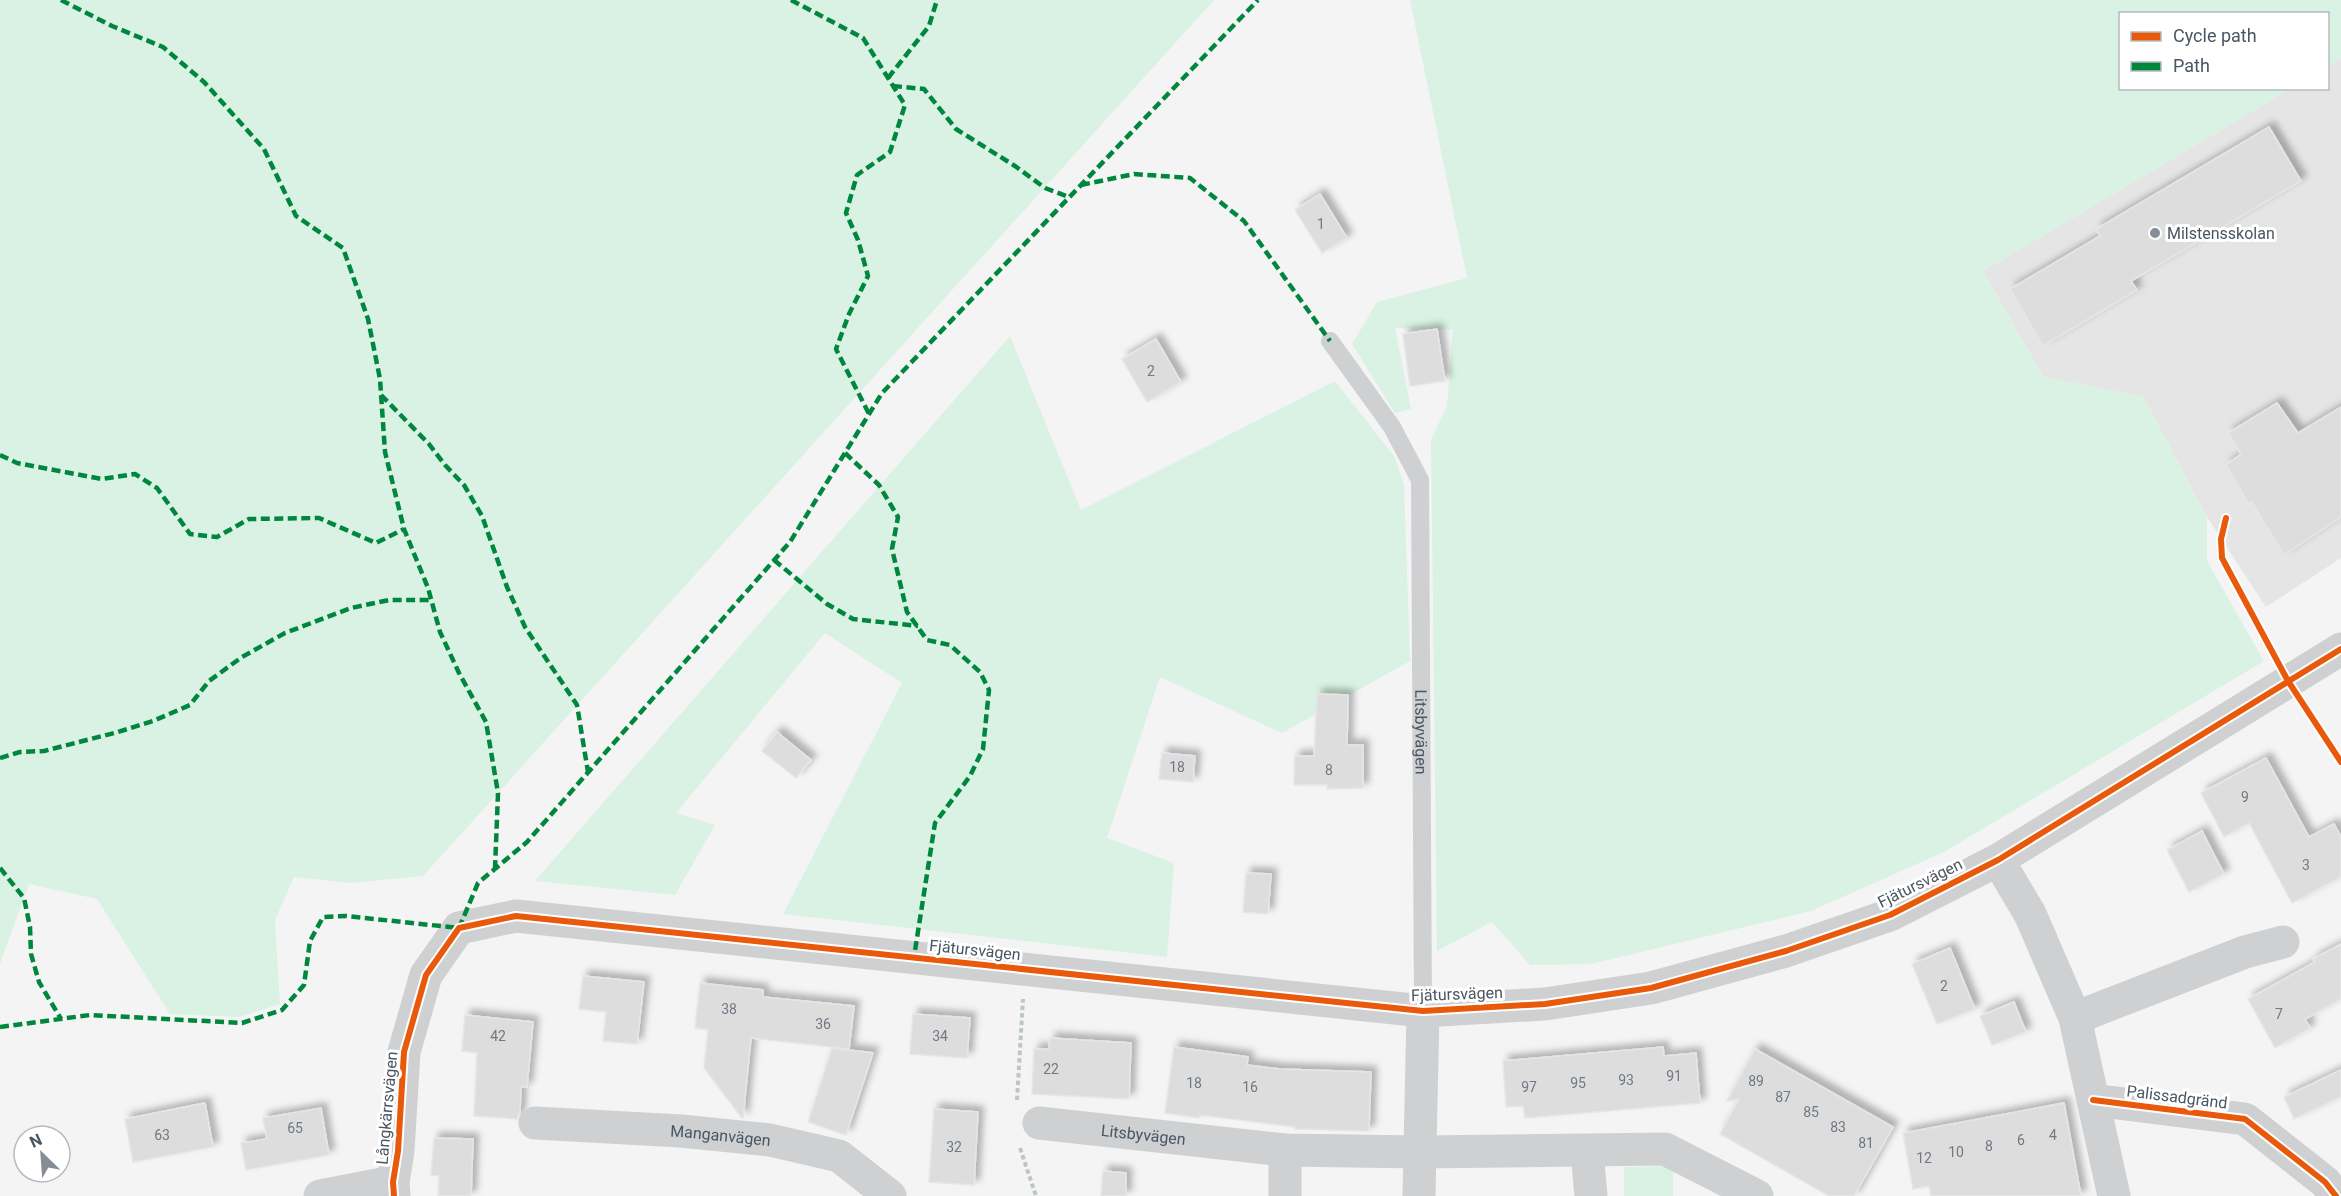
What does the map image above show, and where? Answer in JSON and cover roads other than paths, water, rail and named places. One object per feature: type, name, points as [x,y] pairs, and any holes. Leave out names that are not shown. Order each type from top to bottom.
[{"type":"street","name":"Fjätursvägen","points":[[459,928],[516,916],[1422,1011],[1545,1004],[1651,988],[1786,951],[1890,915],[1998,860],[2341,650]]},
{"type":"street","points":[[1998,860],[2030,914],[2075,1018],[2114,1196]]},
{"type":"street","name":"Långkärrsvägen","points":[[394,1189],[404,1052],[426,975],[459,928]]},
{"type":"street","points":[[2075,1018],[2245,952],[2283,942]]},
{"type":"street","name":"Litsbyvägen","points":[[1419,1196],[1422,1011]]},
{"type":"street","name":"Palissadgränd","points":[[2093,1100],[2245,1119],[2325,1182],[2337,1196]]},
{"type":"street","name":"Manganvägen","points":[[536,1123],[681,1131],[770,1140],[839,1156],[890,1196]]},
{"type":"street","name":"Litsbyvägen","points":[[1024,1125],[1285,1150],[1419,1152],[1665,1149],[1757,1196]]},
{"type":"street","points":[[1285,1150],[1285,1196]]},
{"type":"street","points":[[1587,1151],[1591,1196]]},
{"type":"street","points":[[320,1196],[394,1189]]},
{"type":"lane","name":"Litsbyvägen","points":[[1330,340],[1392,427],[1420,480],[1422,1011]]},
{"type":"place","name":"Milstensskolan","points":[[2155,233]]}]
